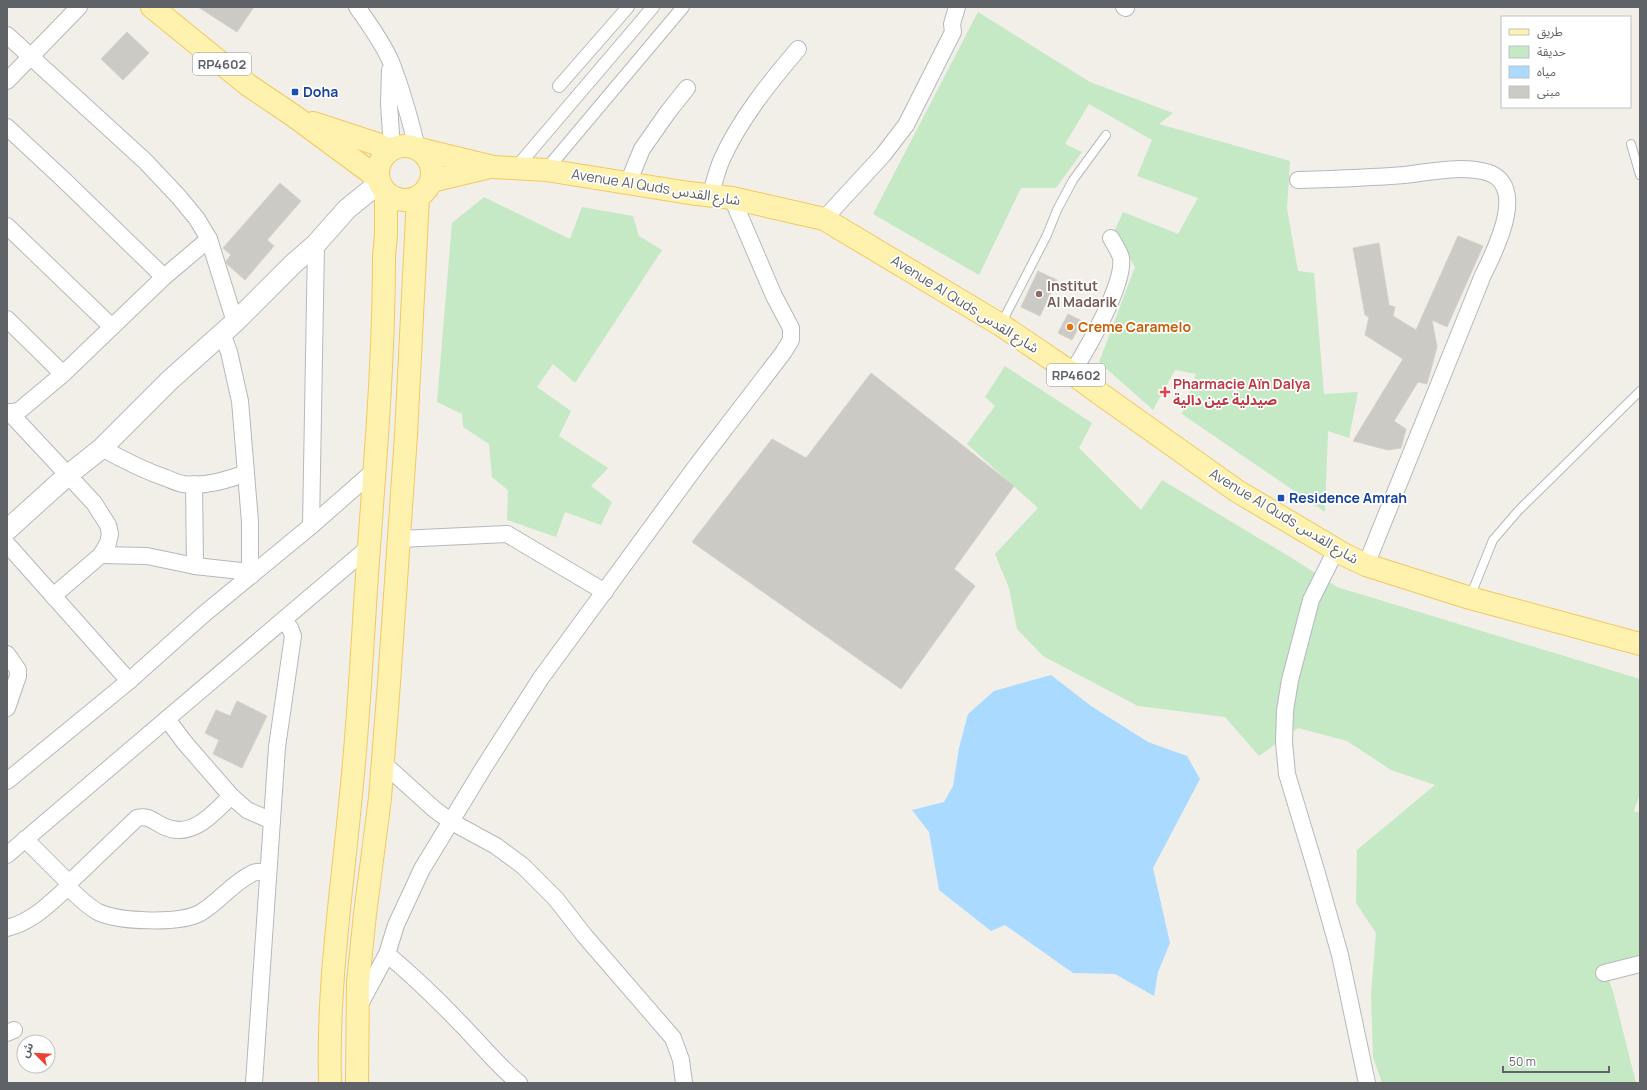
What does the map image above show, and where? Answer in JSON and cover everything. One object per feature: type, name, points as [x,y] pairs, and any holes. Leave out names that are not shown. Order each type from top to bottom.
[{"type":"main road","name":"RP4602","points":[[152,7],[248,85],[294,116],[381,185],[396,199],[407,200],[425,189]]},
{"type":"main road","name":"RP4602","points":[[294,116],[391,149],[404,145],[418,148]]},
{"type":"main road","name":"Avenue Al Quds شارع القدس","points":[[418,148],[493,167],[546,170],[689,193],[721,196],[824,219],[1001,325],[1072,373],[1237,491],[1336,550],[1366,565],[1470,598],[1640,644]]},
{"type":"main road","points":[[357,1083],[358,982],[365,914],[376,838],[383,763],[400,539],[415,276],[425,189],[432,169],[428,157],[418,148]]},
{"type":"main road","points":[[330,1083],[329,1054],[332,978],[358,719],[369,547],[376,469],[386,235],[378,167],[382,158],[391,149]]},
{"type":"main road","name":"Avenue Al Quds شارع القدس","points":[[425,189],[493,167]]},
{"type":"street","points":[[7,81],[79,7]]},
{"type":"street","points":[[357,7],[369,23],[390,61],[408,112],[418,148]]},
{"type":"street","points":[[559,86],[628,7]]},
{"type":"street","points":[[516,169],[653,7]]},
{"type":"street","points":[[546,170],[683,7]]},
{"type":"street","points":[[824,219],[883,154],[906,125],[953,32],[952,24],[957,7]]},
{"type":"street","points":[[7,35],[145,161],[179,196],[197,219],[209,238],[228,328],[229,352],[240,401],[250,522],[251,574]]},
{"type":"street","points":[[357,1009],[387,954],[408,897],[422,869],[450,821],[541,678],[698,465],[783,353],[791,340],[792,334],[788,320],[721,196],[721,160],[736,133],[771,82],[798,49]]},
{"type":"street","points":[[390,61],[389,104],[391,149]]},
{"type":"street","points":[[628,183],[642,149],[687,88]]},
{"type":"street","points":[[7,126],[164,278]]},
{"type":"street","points":[[1298,180],[1460,170],[1483,171],[1499,180],[1505,188],[1509,203],[1498,247],[1483,275],[1366,565]]},
{"type":"street","points":[[7,530],[68,475],[102,448],[170,380],[228,328],[293,264],[316,244],[348,209],[381,185]]},
{"type":"street","points":[[7,226],[112,327]]},
{"type":"street","points":[[8,412],[14,412],[25,406],[63,374],[164,278],[209,238]]},
{"type":"street","points":[[1072,373],[1093,340],[1120,274],[1121,257],[1112,238]]},
{"type":"street","points":[[312,526],[316,244]]},
{"type":"street","points":[[7,319],[63,374]]},
{"type":"street","points":[[8,412],[94,503],[108,526],[110,534],[108,543],[101,555],[53,596]]},
{"type":"street","points":[[102,448],[145,471],[183,484],[229,480],[246,473]]},
{"type":"street","points":[[7,781],[129,681],[204,614],[251,574],[312,526],[376,469]]},
{"type":"street","points":[[194,484],[195,566]]},
{"type":"street","points":[[400,539],[507,534],[605,592]]},
{"type":"street","points":[[7,544],[129,681]]},
{"type":"street","points":[[7,855],[369,547]]},
{"type":"street","points":[[1336,550],[1311,600],[1290,680],[1284,711],[1284,742],[1287,774],[1340,955],[1367,1083]]},
{"type":"street","points":[[101,555],[147,556],[195,566],[251,574]]},
{"type":"street","points":[[254,1083],[277,746],[293,636],[290,628],[283,621]]},
{"type":"street","points":[[7,654],[18,670],[18,676],[7,708]]},
{"type":"street","points":[[167,719],[185,743],[231,796],[247,810],[272,821]]},
{"type":"street","points":[[383,763],[422,799],[450,821],[510,856],[523,866],[556,899],[584,935],[673,1038],[681,1060],[684,1083]]},
{"type":"street","points":[[7,928],[18,926],[40,912],[137,818],[147,817],[173,830],[187,830],[195,827],[213,814],[231,796]]},
{"type":"street","points":[[25,839],[91,907],[109,916],[133,920],[170,920],[186,918],[198,914],[223,896],[237,883],[254,872],[268,872]]},
{"type":"street","points":[[387,954],[409,973],[458,1021],[508,1074],[519,1083]]},
{"type":"street","points":[[1604,973],[1640,964]]},
{"type":"lane","points":[[1001,325],[1047,235],[1056,210],[1073,180],[1106,135]]},
{"type":"lane","points":[[1631,144],[1640,175]]},
{"type":"lane","points":[[1470,598],[1493,540],[1518,511],[1640,391]]},
{"type":"green space","points":[[978,12],[1090,82],[1173,113],[1159,124],[1290,161],[1287,208],[1298,271],[1314,273],[1324,394],[1358,392],[1349,438],[1328,431],[1325,512],[1182,414],[1196,374],[1175,370],[1153,410],[1099,362],[1135,267],[1114,232],[1123,212],[1178,234],[1198,198],[1137,176],[1152,140],[1089,104],[1065,144],[1082,152],[1056,188],[1021,188],[979,275],[873,214]]},
{"type":"green space","points":[[484,197],[570,239],[582,207],[633,216],[639,236],[662,250],[575,383],[553,364],[537,387],[571,411],[559,436],[608,468],[591,486],[612,502],[601,525],[565,512],[556,537],[507,520],[508,490],[492,477],[489,444],[463,427],[462,414],[437,402],[452,223]]},
{"type":"green space","points":[[1005,366],[1092,423],[1079,448],[1141,510],[1162,480],[1337,587],[1640,679],[1640,793],[1634,811],[1640,813],[1640,961],[1604,965],[1614,995],[1636,1083],[1382,1083],[1373,1057],[1371,995],[1376,933],[1356,903],[1357,850],[1435,785],[1391,770],[1347,741],[1298,728],[1259,756],[1225,717],[1138,706],[1043,656],[1017,629],[1009,588],[995,554],[1038,508],[967,444],[995,406],[985,397]]},
{"type":"water","points":[[1051,675],[1091,706],[1148,742],[1187,756],[1200,779],[1153,868],[1170,943],[1158,972],[1154,996],[1115,974],[1073,973],[1005,925],[991,931],[939,890],[929,832],[912,810],[944,802],[953,786],[959,748],[968,714],[994,691]]},
{"type":"building","points":[[198,7],[254,7],[237,32]]},
{"type":"building","points":[[127,32],[149,53],[123,80],[101,59]]},
{"type":"building","points":[[280,183],[301,201],[267,240],[274,246],[245,280],[227,264],[226,261],[231,255],[223,248]]},
{"type":"building","points":[[1458,236],[1483,246],[1447,327],[1432,320],[1437,347],[1427,384],[1418,382],[1394,421],[1406,429],[1401,448],[1388,450],[1353,441],[1403,359],[1365,335],[1369,317],[1365,315],[1353,248],[1379,243],[1389,305],[1395,307],[1393,316],[1416,330]]},
{"type":"building","name":"Institut Al Madarik","points":[[1038,271],[1057,280],[1040,316],[1021,307]]},
{"type":"building","name":"Creme Caramelo","points":[[1068,314],[1082,321],[1072,340],[1058,333]]},
{"type":"building","points":[[871,373],[1014,486],[954,569],[975,586],[901,689],[692,542],[772,439],[806,458]]},
{"type":"building","points":[[237,701],[267,716],[242,768],[213,754],[219,740],[205,733],[216,710],[230,716]]},
{"type":"place","name":"Doha","points":[[295,92]]},
{"type":"place","name":"Institut Al Madarik","points":[[1039,294]]},
{"type":"place","name":"Creme Caramelo","points":[[1070,327]]},
{"type":"place","name":"Pharmacie Aïn Dalya صيدلية عين دالية","points":[[1165,392]]},
{"type":"place","name":"Residence Amrah","points":[[1281,498]]}]
